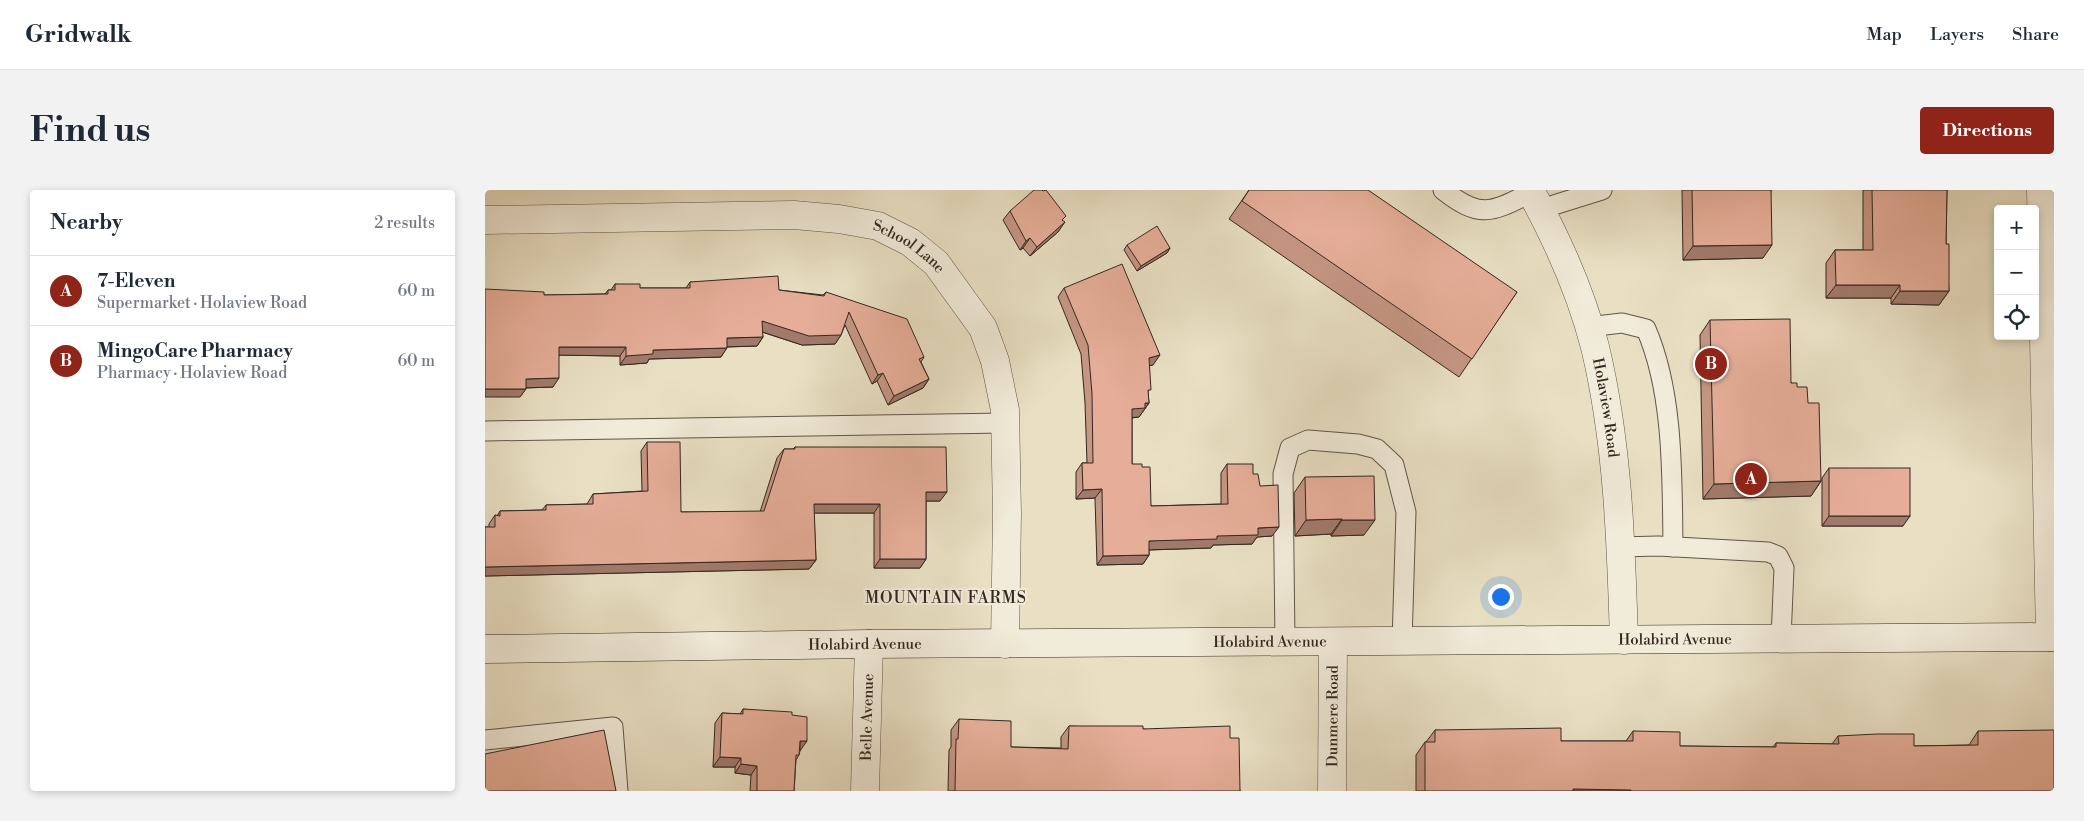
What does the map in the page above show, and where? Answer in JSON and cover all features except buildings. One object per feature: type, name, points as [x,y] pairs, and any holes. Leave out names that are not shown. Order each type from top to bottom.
[{"type":"street","points":[[2041,190],[2050,432],[2052,637]]},
{"type":"street","name":"Holaview Road","points":[[1534,197],[1567,263],[1589,327],[1603,383],[1609,424],[1620,547],[1624,640]]},
{"type":"street","name":"School Lane","points":[[485,220],[794,215],[839,218],[877,226],[910,242],[936,263],[983,328],[995,361],[1005,410],[1007,514],[1005,644]]},
{"type":"street","name":"Holabird Avenue","points":[[485,649],[869,644],[2052,637]]},
{"type":"street","name":"Dunmere Road","points":[[1332,791],[1333,642]]},
{"type":"street","name":"Belle Avenue","points":[[865,791],[869,644]]},
{"type":"lane","points":[[1443,190],[1475,210],[1498,209],[1534,197],[1602,190]]},
{"type":"lane","points":[[1589,327],[1622,323],[1646,329],[1653,347],[1663,387],[1671,466],[1673,547]]},
{"type":"lane","points":[[485,432],[1005,423]]},
{"type":"lane","points":[[1285,643],[1283,474],[1290,448],[1308,440],[1358,444],[1377,449],[1394,465],[1406,512],[1402,642]]},
{"type":"lane","points":[[1620,547],[1673,547],[1768,552],[1777,556],[1784,568],[1781,639]]},
{"type":"lane","points":[[485,740],[613,727],[618,791]]},
{"type":"place","name":"MingoCare Pharmacy","points":[[1711,364]]},
{"type":"place","name":"7-Eleven","points":[[1751,479]]},
{"type":"district","name":"MOUNTAIN FARMS","points":[[946,598]]}]
